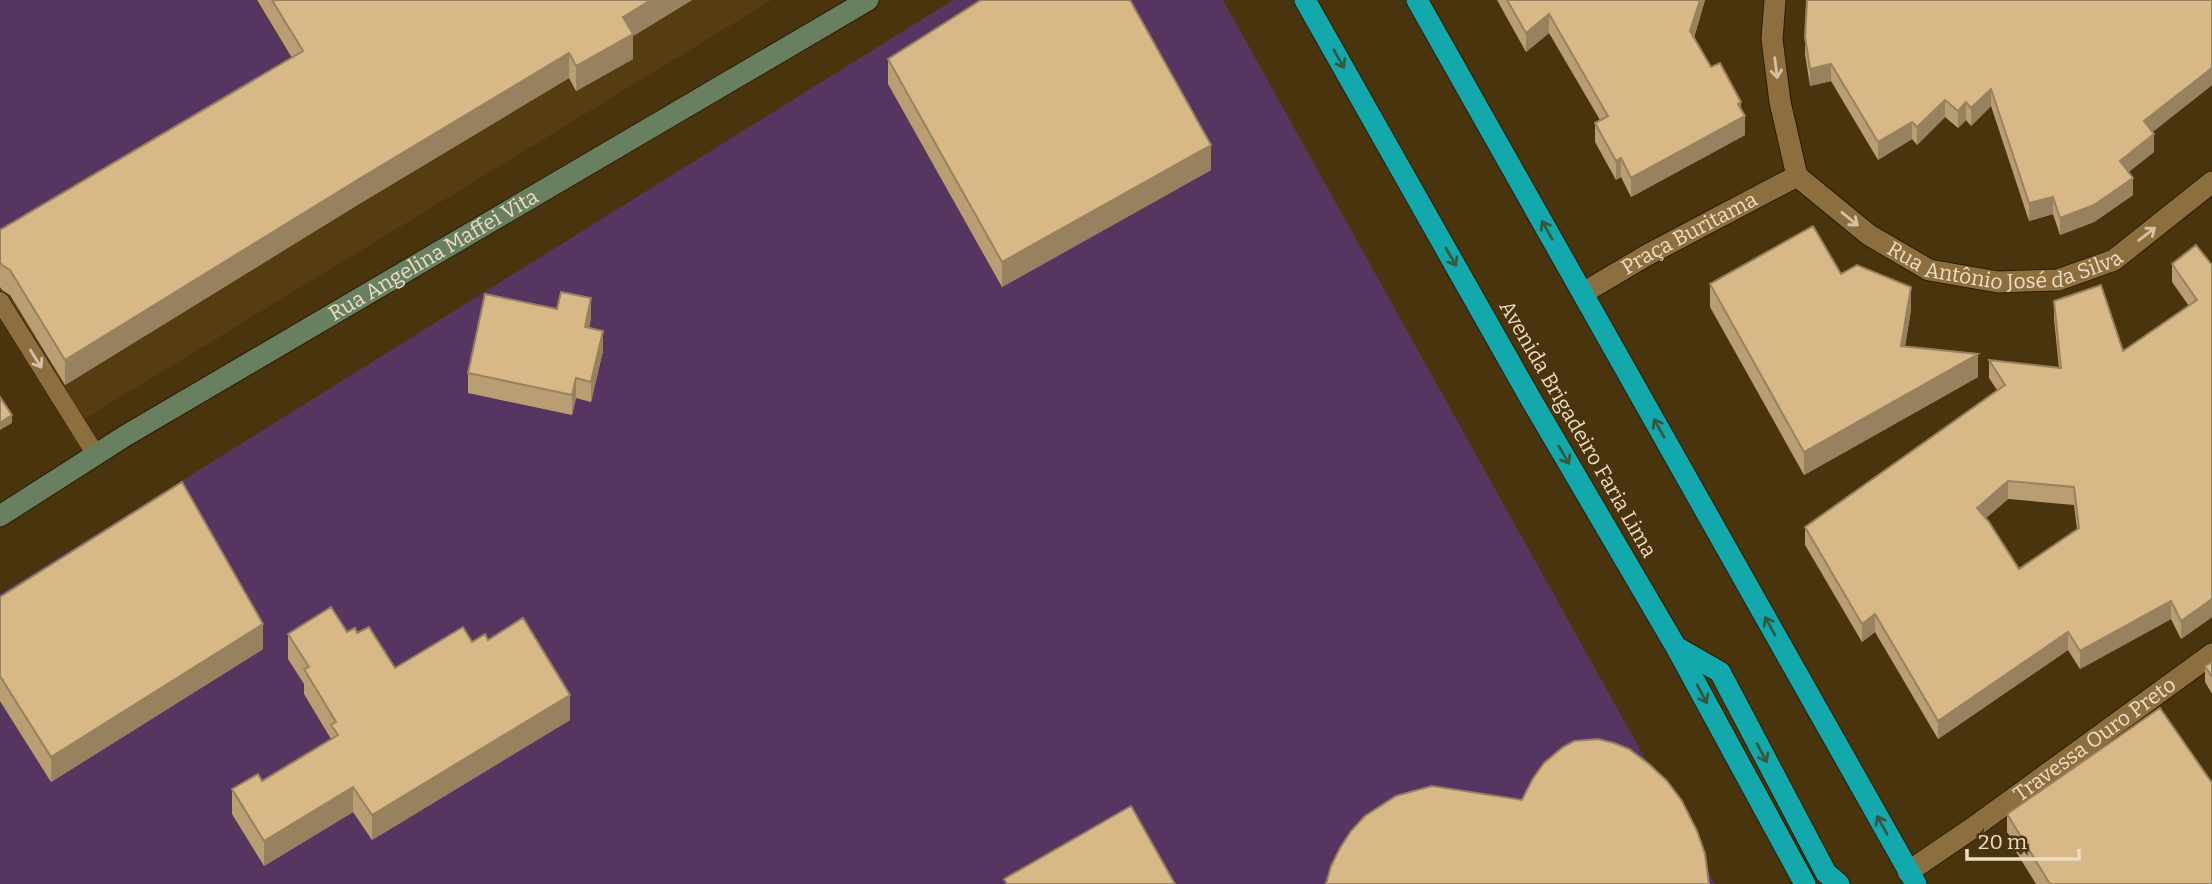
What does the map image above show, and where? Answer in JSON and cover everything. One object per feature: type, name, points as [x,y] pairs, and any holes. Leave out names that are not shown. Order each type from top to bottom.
[{"type":"highway","name":"Avenida Brigadeiro Faria Lima","points":[[1305,0],[1529,396],[1676,647],[1805,884]]},
{"type":"highway","points":[[1417,0],[1583,293],[1906,880]]},
{"type":"highway","points":[[1676,647],[1720,673],[1826,873],[1839,884]]},
{"type":"street","name":"Rua Angelina Maffei Vita","points":[[0,516],[96,455],[868,0]]},
{"type":"street","points":[[1775,0],[1772,39],[1778,90],[1797,176]]},
{"type":"street","name":"Praça Buritama","points":[[1583,293],[1649,254],[1797,176]]},
{"type":"street","name":"Rua Antônio José da Silva","points":[[1797,176],[1869,235],[1929,270],[1998,282],[2058,280],[2115,260],[2212,182]]},
{"type":"street","name":"Travessa Ouro Preto","points":[[1906,880],[1974,827],[2212,654]]},
{"type":"lane","points":[[0,301],[96,455]]},
{"type":"shaded area","points":[[0,0],[256,0],[302,75],[0,252]]},
{"type":"shaded area","points":[[257,0],[772,0],[81,421],[0,289],[0,252],[302,74]]},
{"type":"shaded area","points":[[953,0],[1223,0],[1715,884],[0,884],[0,594]]},
{"type":"building","points":[[272,0],[651,0],[623,17],[633,34],[576,66],[569,53],[65,360],[10,270],[0,262],[0,230],[303,51]]},
{"type":"building","points":[[981,0],[1130,0],[1211,145],[1002,262],[888,59]]},
{"type":"building","points":[[1507,0],[1700,0],[1690,31],[1711,67],[1720,63],[1741,102],[1738,104],[1745,116],[1631,178],[1621,158],[1616,161],[1595,123],[1608,116],[1549,14],[1526,33]]},
{"type":"building","points":[[1807,0],[2212,0],[2212,68],[2144,121],[2154,134],[2120,161],[2133,178],[2094,205],[2060,218],[2053,197],[2029,203],[1991,89],[1971,108],[1966,102],[1958,111],[1945,100],[1917,127],[1912,122],[1878,142],[1831,64],[1810,69],[1805,37]]},
{"type":"building","points":[[1813,226],[1841,274],[1857,265],[1911,287],[1901,346],[1978,354],[1804,452],[1710,284]]},
{"type":"building","points":[[2196,245],[2212,265],[2212,599],[2181,621],[2171,601],[2080,651],[2068,632],[1938,721],[1875,614],[1862,624],[1805,527],[2005,385],[1989,360],[2061,368],[2054,301],[2101,285],[2123,351],[2197,300],[2172,264]],"holes":[[[2008,481],[2074,487],[2079,528],[2019,569],[1977,508]]]},
{"type":"building","points":[[561,292],[591,298],[585,327],[603,331],[591,382],[576,378],[572,395],[468,373],[485,294],[557,309]]},
{"type":"building","points":[[0,397],[12,415],[0,423]]},
{"type":"building","points":[[182,482],[263,624],[51,757],[0,676],[0,597]]},
{"type":"building","points":[[331,607],[347,632],[355,628],[357,633],[369,627],[395,668],[463,627],[472,642],[485,634],[488,640],[523,618],[570,695],[372,815],[353,787],[264,841],[232,789],[258,774],[262,781],[338,735],[331,725],[336,722],[304,669],[309,667],[288,634]]},
{"type":"building","points":[[2212,662],[2212,677],[2205,666]]},
{"type":"building","points":[[2160,708],[2212,783],[2212,884],[2050,884],[2007,814]]},
{"type":"building","points":[[1598,739],[1629,749],[1667,781],[1682,801],[1697,831],[1705,854],[1709,884],[1326,884],[1331,866],[1351,831],[1365,816],[1396,796],[1432,786],[1522,800],[1544,763],[1563,747],[1574,741]]},
{"type":"building","points":[[1131,806],[1175,884],[1007,884],[1004,879]]}]
